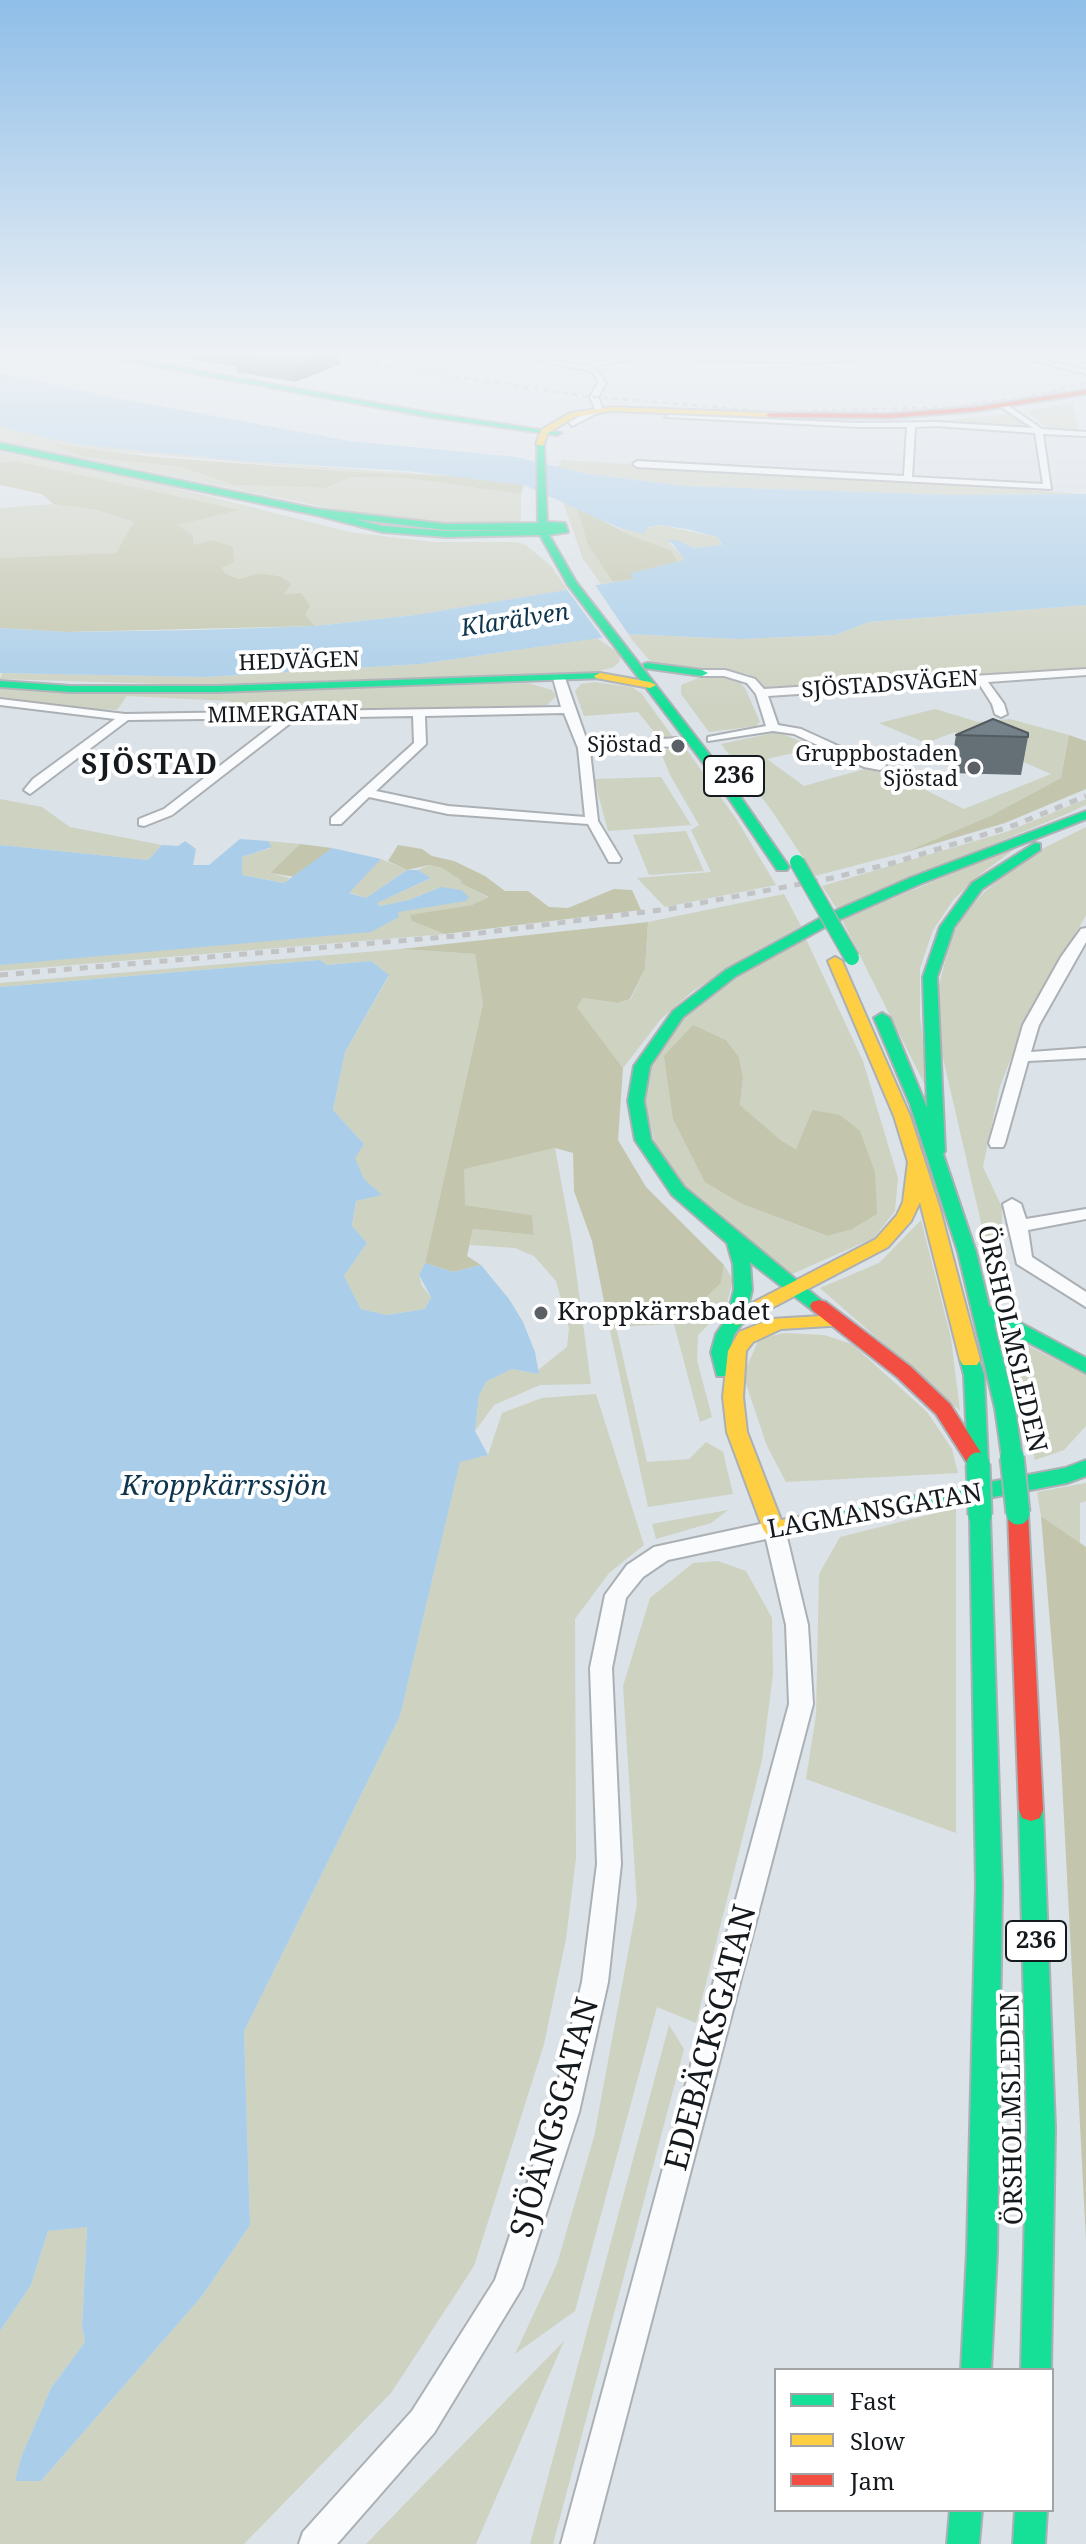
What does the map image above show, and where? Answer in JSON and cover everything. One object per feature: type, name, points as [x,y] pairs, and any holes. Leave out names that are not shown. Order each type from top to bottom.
[{"type":"main road","points":[[128,473],[317,512],[446,527],[543,529],[556,518]]},
{"type":"main road","name":"ÖRSHOLMSLEDEN","points":[[563,473],[556,518],[580,582]]},
{"type":"main road","name":"ÖRSHOLMSLEDEN","points":[[556,518],[543,529],[626,648],[769,821],[790,865],[844,960],[868,988],[901,1061],[937,1155],[983,1310],[1005,1408],[1018,1513],[1035,1889],[1041,2128],[1036,2368]]},
{"type":"main road","points":[[600,676],[620,668],[626,648]]},
{"type":"main road","points":[[600,676],[674,682],[702,673]]},
{"type":"main road","points":[[655,681],[702,673]]},
{"type":"main road","name":"HEDVÄGEN","points":[[0,684],[71,689],[217,689],[600,676]]},
{"type":"main road","points":[[937,1155],[930,977],[947,927],[977,886],[1000,868],[1086,817]]},
{"type":"main road","points":[[978,1464],[956,1427],[929,1394],[798,1287],[735,1241],[678,1191],[643,1140],[636,1101],[639,1082],[649,1052],[678,1014],[731,973],[818,925],[915,881],[1086,817]]},
{"type":"main road","name":"ÖRSHOLMSLEDEN","points":[[844,960],[916,1162],[960,1314],[974,1375],[989,1886],[982,2252],[976,2368]]},
{"type":"main road","points":[[774,1529],[737,1432],[733,1397],[720,1352],[725,1334],[736,1319],[872,1249],[894,1232],[912,1202],[916,1162]]},
{"type":"main road","points":[[735,1241],[743,1277],[736,1319]]},
{"type":"main road","points":[[983,1310],[1086,1366]]},
{"type":"main road","points":[[733,1397],[737,1351],[746,1337],[778,1323],[815,1319],[838,1321]]},
{"type":"main road","name":"LAGMANSGATAN","points":[[774,1529],[928,1503],[1067,1475],[1086,1468]]},
{"type":"main road","points":[[963,2544],[966,2512]]},
{"type":"main road","points":[[1029,2544],[1031,2512]]},
{"type":"street","points":[[806,473],[1048,487],[1046,473]]},
{"type":"street","points":[[908,473],[908,478]]},
{"type":"street","name":"SJÖSTADSVÄGEN","points":[[761,693],[1086,672]]},
{"type":"street","points":[[702,673],[737,675],[751,681],[761,693],[773,728]]},
{"type":"street","points":[[559,678],[584,748],[592,821],[614,859]]},
{"type":"street","points":[[981,679],[1001,714]]},
{"type":"street","name":"MIMERGATAN","points":[[2,703],[125,717],[568,710]]},
{"type":"street","points":[[336,821],[420,744],[419,713]]},
{"type":"street","points":[[144,822],[168,812],[292,716]]},
{"type":"street","points":[[30,790],[125,717]]},
{"type":"street","points":[[712,739],[773,728],[797,731],[868,764],[880,766]]},
{"type":"street","points":[[584,748],[677,742]]},
{"type":"street","points":[[368,793],[448,810],[592,821]]},
{"type":"street","points":[[997,1143],[1031,1025],[1068,957],[1086,932]]},
{"type":"street","points":[[1023,1057],[1086,1053]]},
{"type":"street","points":[[1012,1204],[1019,1226],[1023,1260],[1086,1301]]},
{"type":"street","points":[[1019,1226],[1086,1214]]},
{"type":"street","name":"LAGMANSGATAN","points":[[662,1553],[774,1529]]},
{"type":"street","name":"EDEBÄCKSGATAN","points":[[577,2544],[801,1704],[797,1625],[774,1529]]},
{"type":"street","name":"SJÖÄNGSGATAN","points":[[315,2544],[423,2422],[507,2288],[565,2112],[595,1982],[609,1864],[601,1668],[616,1595],[635,1571],[662,1553]]},
{"type":"green space","points":[[0,473],[70,473],[239,510],[178,525],[193,536],[193,545],[212,540],[233,547],[234,562],[221,568],[225,573],[239,579],[259,573],[280,576],[291,584],[284,595],[301,593],[310,606],[305,615],[315,626],[66,632],[0,628],[0,558],[116,553],[133,522],[97,510],[53,504],[42,494],[0,485]]},
{"type":"green space","points":[[70,473],[104,473],[156,483],[350,532],[433,542],[517,542],[526,545],[550,565],[568,590],[415,615],[315,626],[284,595],[290,584],[280,576],[259,573],[239,579],[225,573],[193,545],[178,525],[236,510]]},
{"type":"green space","points":[[156,473],[197,473],[234,485],[326,488],[352,477],[405,478],[521,494],[520,525],[363,515]]},
{"type":"green space","points":[[197,473],[373,473],[452,476],[524,485],[521,494],[405,478],[352,477],[326,488],[234,485]]},
{"type":"green space","points":[[373,473],[406,473],[452,476]]},
{"type":"green space","points":[[583,473],[788,473],[1077,494],[952,495],[686,486]]},
{"type":"green space","points":[[563,502],[576,507],[588,545],[613,582],[601,584],[583,559]]},
{"type":"green space","points":[[53,504],[97,510],[133,522],[116,553],[0,558],[0,508]]},
{"type":"green space","points":[[576,507],[632,536],[671,550],[678,562],[632,573],[634,579],[613,582],[588,545]]},
{"type":"green space","points":[[660,525],[717,537],[723,546],[694,548],[677,540],[668,541],[686,560],[678,562],[671,550],[632,536],[617,527],[639,530]]},
{"type":"green space","points":[[1086,605],[1086,669],[767,689],[748,674],[663,666],[649,660],[627,634],[739,639],[835,635],[869,622]]},
{"type":"green space","points":[[597,638],[620,654],[620,661],[614,667],[596,672],[197,685],[0,679],[2,673],[205,677],[420,664]]},
{"type":"green space","points":[[698,678],[737,680],[745,688],[760,722],[756,726],[709,732],[681,694],[681,685]]},
{"type":"green space","points":[[594,682],[632,687],[642,694],[672,736],[659,738],[638,712],[584,716],[575,691],[581,684]]},
{"type":"green space","points":[[528,683],[552,690],[556,696],[547,705],[528,707],[222,714],[231,701],[127,696],[117,710],[75,708],[0,697],[0,689],[219,693]]},
{"type":"green space","points":[[935,709],[978,722],[1010,719],[1069,735],[1061,778],[990,816],[903,853],[815,876],[772,811],[721,744],[778,732],[816,748],[767,759],[804,786],[865,769],[897,776],[964,809],[1051,774],[955,732],[926,743],[879,723]]},
{"type":"green space","points":[[1069,735],[1086,741],[1086,789],[1005,823],[903,853],[990,816],[1061,778]]},
{"type":"green space","points":[[686,749],[737,820],[776,885],[665,907],[637,878],[711,872],[691,830],[699,825],[670,775],[660,750]]},
{"type":"green space","points":[[661,777],[691,825],[608,831],[594,779]]},
{"type":"green space","points":[[0,799],[42,807],[70,827],[162,845],[148,860],[0,845]]},
{"type":"green space","points":[[1086,799],[1086,805],[1064,815],[837,909],[822,886],[1009,831]]},
{"type":"green space","points":[[1086,827],[1086,915],[1027,1018],[1000,1086],[983,1167],[1002,1207],[1001,1309],[940,1045],[939,985],[950,942],[960,920],[984,892],[1030,855]]},
{"type":"green space","points":[[686,831],[704,871],[649,875],[633,835]]},
{"type":"green space","points":[[268,841],[300,844],[270,873],[289,878],[285,883],[242,875],[242,857],[271,848]]},
{"type":"green space","points":[[300,844],[332,848],[296,877],[270,873]]},
{"type":"green space","points":[[1021,844],[977,877],[954,899],[933,930],[920,968],[920,1017],[929,1093],[842,920]]},
{"type":"green space","points":[[398,845],[422,849],[432,856],[454,861],[485,876],[505,891],[528,891],[549,907],[568,908],[614,889],[632,890],[641,910],[445,934],[412,921],[410,915],[472,905],[489,897],[462,884],[461,880],[442,868],[429,865],[407,870],[388,861]]},
{"type":"green space","points":[[381,859],[407,870],[366,898],[348,892]]},
{"type":"green space","points":[[429,865],[442,868],[462,880],[462,884],[490,898],[472,905],[410,916],[413,921],[445,934],[0,971],[0,965],[397,912],[441,887],[409,900],[380,906],[376,903],[430,879],[418,870]]},
{"type":"green space","points":[[784,894],[801,926],[692,992],[661,1019],[623,1068],[577,1007],[582,998],[618,1003],[631,999],[645,969],[648,922]]},
{"type":"green space","points":[[648,922],[645,969],[630,999],[618,1003],[583,998],[577,1007],[623,1068],[618,1140],[646,1187],[724,1265],[721,1283],[689,1314],[608,1321],[592,1241],[574,1191],[573,1153],[555,1148],[464,1169],[465,1205],[532,1215],[534,1235],[473,1229],[467,1256],[481,1265],[453,1272],[425,1263],[483,1004],[475,954],[401,949]]},
{"type":"green space","points":[[805,937],[863,1061],[898,1178],[895,1211],[874,1238],[792,1274],[696,1202],[659,1159],[643,1095],[653,1049],[689,1013],[749,969]],"holes":[[[692,1025],[726,1040],[739,1057],[743,1077],[740,1105],[782,1141],[796,1149],[812,1110],[826,1236],[742,1204]]]},
{"type":"green space","points":[[401,949],[475,954],[483,1004],[425,1263],[419,1275],[422,1286],[431,1297],[425,1309],[387,1315],[361,1309],[344,1276],[367,1243],[352,1227],[356,1201],[381,1195],[364,1179],[354,1158],[364,1144],[333,1110],[345,1052],[389,976],[371,961],[327,965],[320,960],[0,987],[0,983]]},
{"type":"green space","points":[[693,1025],[726,1040],[739,1057],[743,1077],[740,1105],[782,1141],[796,1149],[812,1110],[840,1115],[860,1131],[875,1172],[877,1214],[852,1229],[827,1236],[742,1204],[705,1182],[673,1119],[664,1056]]},
{"type":"green space","points":[[555,1148],[572,1241],[591,1384],[540,1385],[494,1405],[475,1431],[479,1395],[487,1381],[512,1369],[539,1374],[538,1370],[567,1347],[569,1328],[556,1281],[534,1256],[515,1248],[470,1245],[473,1229],[534,1235],[532,1215],[464,1205],[464,1168]]},
{"type":"green space","points":[[921,1220],[951,1338],[960,1411],[820,1288],[879,1263]]},
{"type":"green space","points":[[724,1265],[733,1280],[726,1307],[698,1335],[697,1360],[712,1417],[700,1422],[674,1324],[616,1327],[647,1462],[689,1459],[706,1442],[723,1452],[733,1494],[648,1507],[608,1321],[689,1314],[721,1283]]},
{"type":"green space","points":[[784,1333],[824,1335],[852,1344],[927,1412],[952,1449],[958,1473],[786,1482],[767,1446],[743,1375],[759,1339]]},
{"type":"green space","points":[[1005,1334],[1086,1375],[1086,1426],[1064,1450],[1035,1460]]},
{"type":"green space","points":[[596,1394],[644,1545],[609,1573],[575,1619],[576,1858],[566,1939],[544,2044],[474,2266],[391,2393],[244,2544],[0,2544],[0,2331],[31,2285],[48,2231],[87,2226],[82,2327],[85,2342],[51,2388],[22,2455],[16,2481],[42,2480],[202,2296],[250,2225],[244,2031],[400,1716],[460,1461],[488,1455],[502,1413],[542,1398]]},
{"type":"green space","points":[[1086,1483],[1086,1501],[1080,1503],[1080,1543],[1041,1516],[1037,1492]]},
{"type":"green space","points":[[956,1508],[956,1833],[806,1779],[816,1715],[819,1574],[840,1537]]},
{"type":"green space","points":[[728,1510],[711,1523],[656,1539],[652,1524]]},
{"type":"green space","points":[[1041,1516],[1086,1547],[1086,2240],[1060,1742]]},
{"type":"green space","points":[[718,1561],[746,1571],[772,1618],[773,1674],[762,1760],[696,2023],[657,2007],[575,2311],[515,2354],[557,2264],[594,2137],[637,1904],[623,1686],[650,1598],[693,1563]]},
{"type":"green space","points":[[669,2025],[684,2049],[553,2544],[530,2544]]},
{"type":"green space","points":[[564,2341],[476,2544],[366,2544],[429,2479]]},
{"type":"water","name":"Klarälven","points":[[422,473],[583,473],[686,486],[952,495],[1086,494],[1086,605],[869,622],[835,635],[739,639],[627,634],[420,664],[205,677],[0,673],[0,628],[66,632],[201,630],[315,626],[415,615],[633,579],[631,573],[685,560],[672,543],[665,540],[677,540],[694,548],[723,545],[717,537],[687,529],[660,525],[648,527],[644,534],[617,527],[524,485]]},
{"type":"water","points":[[240,839],[268,841],[272,847],[242,857],[242,875],[284,883],[332,848],[381,859],[349,893],[366,898],[407,870],[418,870],[431,878],[377,903],[380,906],[409,900],[441,887],[461,890],[469,897],[466,901],[398,912],[399,917],[371,932],[0,965],[0,845],[148,860],[162,845],[178,846],[185,841],[196,849],[193,865],[209,865]]},
{"type":"water","name":"Kroppkärrssjön","points":[[320,960],[327,965],[371,961],[389,975],[345,1052],[333,1110],[364,1144],[355,1158],[364,1179],[382,1195],[356,1201],[352,1226],[367,1243],[344,1276],[361,1309],[387,1315],[425,1309],[431,1297],[419,1275],[425,1263],[453,1272],[481,1265],[523,1322],[535,1352],[539,1374],[512,1369],[487,1381],[479,1395],[475,1431],[488,1455],[460,1462],[400,1716],[244,2031],[250,2225],[202,2296],[41,2481],[15,2481],[22,2455],[51,2388],[85,2342],[82,2327],[87,2227],[48,2231],[31,2285],[0,2331],[0,987]]},
{"type":"pier","points":[[593,582],[631,638],[605,641],[565,587]]},
{"type":"building","points":[[993,719],[1028,733],[1028,737],[956,735]]},
{"type":"railway","points":[[0,975],[456,936],[669,909],[832,878],[893,863],[1015,825],[1086,796]]},
{"type":"traffic: fast","points":[[128,473],[317,512]]},
{"type":"traffic: fast","points":[[541,473],[543,533],[572,583],[722,779],[782,867]]},
{"type":"traffic: fast","points":[[317,512],[446,527],[562,525],[563,532],[446,534],[382,529],[317,512]]},
{"type":"traffic: fast","points":[[648,666],[702,673]]},
{"type":"traffic: fast","points":[[0,684],[71,689],[217,689],[600,676]]},
{"type":"traffic: fast","points":[[819,1306],[735,1241],[678,1191],[643,1140],[636,1101],[642,1066],[678,1014],[731,973],[831,918],[915,881],[1086,815]]},
{"type":"traffic: fast","points":[[937,1151],[930,977],[947,927],[977,886],[1035,847]]},
{"type":"traffic: fast","points":[[797,862],[852,958]]},
{"type":"traffic: fast","points":[[882,1018],[918,1104],[967,1252],[1005,1408],[1012,1457]]},
{"type":"traffic: fast","points":[[724,1371],[720,1352],[725,1334],[736,1319],[743,1290],[742,1264],[735,1241]]},
{"type":"traffic: fast","points":[[983,1310],[1086,1366]]},
{"type":"traffic: fast","points":[[970,1360],[974,1375],[978,1464]]},
{"type":"traffic: fast","points":[[1012,1457],[1018,1513]]},
{"type":"traffic: fast","points":[[978,1464],[980,1515]]},
{"type":"traffic: fast","points":[[836,1519],[1067,1475],[1086,1468]]},
{"type":"traffic: fast","points":[[976,2368],[982,2252],[989,1886],[980,1515]]},
{"type":"traffic: fast","points":[[1031,1810],[1041,2128],[1036,2368]]},
{"type":"traffic: fast","points":[[963,2544],[966,2512]]},
{"type":"traffic: fast","points":[[1029,2544],[1031,2512]]},
{"type":"traffic: slow","points":[[600,676],[650,685]]},
{"type":"traffic: slow","points":[[835,961],[902,1116],[931,1209],[970,1360]]},
{"type":"traffic: slow","points":[[736,1319],[882,1243],[905,1217],[912,1202],[916,1162]]},
{"type":"traffic: slow","points":[[836,1519],[774,1529],[737,1432],[733,1397],[737,1351],[746,1337],[778,1323],[838,1321]]},
{"type":"traffic: jam","points":[[819,1306],[904,1372],[943,1409],[978,1464]]},
{"type":"traffic: jam","points":[[1018,1513],[1031,1810]]},
{"type":"place","name":"Sjöstad","points":[[678,746]]},
{"type":"place","name":"Gruppbostaden Sjöstad","points":[[974,768]]},
{"type":"place","name":"Kroppkärrsbadet","points":[[541,1313]]},
{"type":"district","name":"SJÖSTAD","points":[[150,766]]}]
